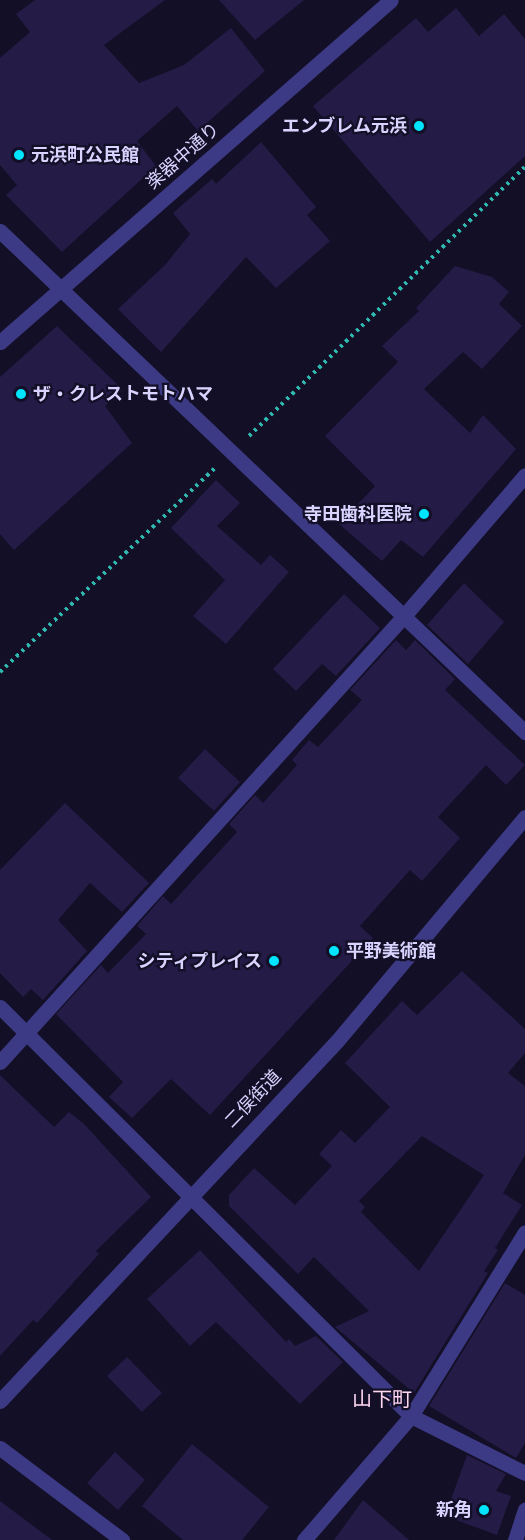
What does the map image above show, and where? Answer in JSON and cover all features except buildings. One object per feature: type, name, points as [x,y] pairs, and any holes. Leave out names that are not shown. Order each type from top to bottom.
[{"type":"street","name":"楽器中通り","points":[[0,342],[391,0]]},
{"type":"street","points":[[0,231],[62,287],[525,732]]},
{"type":"street","points":[[0,1062],[404,617],[525,475]]},
{"type":"street","name":"二俣街道","points":[[0,1401],[337,1041],[525,817]]},
{"type":"street","points":[[0,1007],[411,1416],[525,1473]]},
{"type":"street","points":[[304,1540],[411,1416],[525,1232]]},
{"type":"street","points":[[0,1448],[122,1540]]},
{"type":"street","points":[[515,1540],[525,1510]]},
{"type":"path","points":[[0,672],[233,452],[525,167]]},
{"type":"place","name":"エンブレム元浜","points":[[419,126]]},
{"type":"place","name":"元浜町公民館","points":[[19,155]]},
{"type":"place","name":"ザ・クレストモトハマ","points":[[21,394]]},
{"type":"place","name":"寺田歯科医院","points":[[424,514]]},
{"type":"place","name":"平野美術館","points":[[334,951]]},
{"type":"place","name":"シティプレイス","points":[[274,961]]},
{"type":"place","name":"新角","points":[[484,1510]]},
{"type":"district","name":"山下町","points":[[382,1399]]}]
